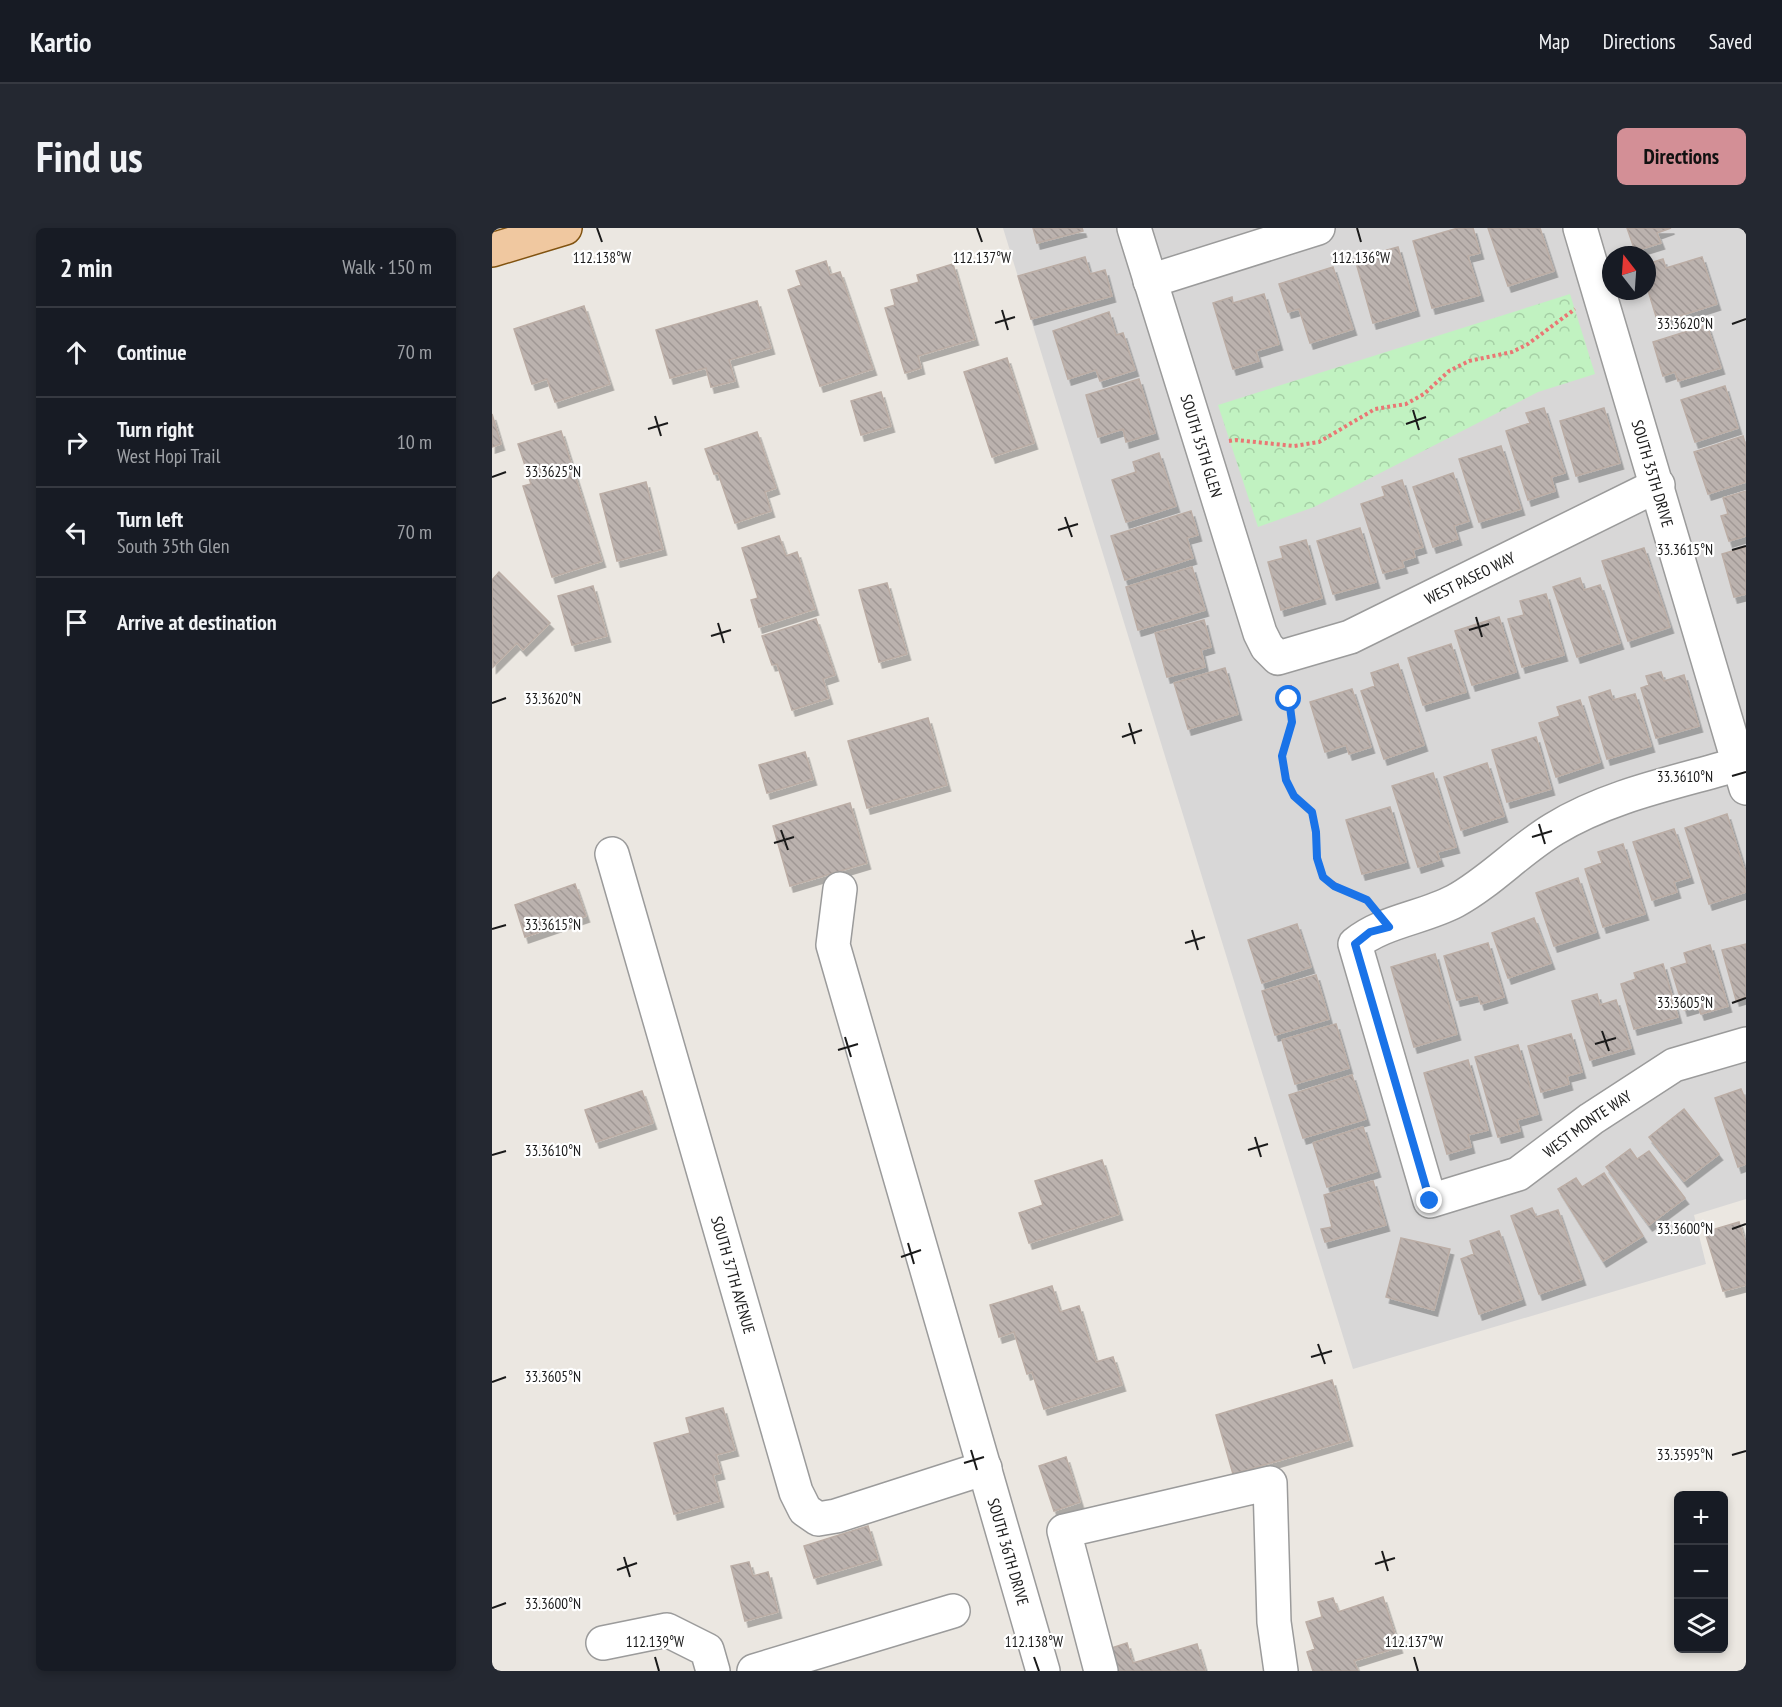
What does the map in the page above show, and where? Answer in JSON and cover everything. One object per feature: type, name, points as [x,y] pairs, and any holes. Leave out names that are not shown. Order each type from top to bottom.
[{"type":"main road","points":[[492,250],[565,228]]},
{"type":"street","name":"SOUTH 35TH GLEN","points":[[1134,228],[1260,633],[1267,647],[1284,656]]},
{"type":"street","points":[[1150,281],[1318,228]]},
{"type":"street","name":"SOUTH 35TH DRIVE","points":[[1580,228],[1602,299]]},
{"type":"street","name":"SOUTH 35TH DRIVE","points":[[1602,300],[1743,776]]},
{"type":"street","name":"WEST PASEO WAY","points":[[1284,656],[1350,637],[1658,485]]},
{"type":"street","points":[[1389,927],[1456,901],[1555,828],[1616,800],[1743,776]]},
{"type":"street","name":"SOUTH 37TH AVENUE","points":[[612,854],[796,1492],[805,1510],[818,1519],[836,1516],[985,1468]]},
{"type":"street","name":"SOUTH 36TH DRIVE","points":[[840,889],[833,945],[1043,1671]]},
{"type":"street","name":"WEST MONTE WAY","points":[[1389,927],[1370,932],[1355,944],[1430,1201],[1518,1174],[1591,1119],[1674,1065],[1746,1044]]},
{"type":"street","points":[[1101,1671],[1064,1531],[1270,1483],[1274,1622],[1281,1671]]},
{"type":"street","points":[[754,1671],[953,1611]]},
{"type":"street","points":[[603,1643],[667,1630],[707,1650],[713,1671]]},
{"type":"path","points":[[1202,448],[1236,440],[1294,446],[1319,442],[1375,410],[1406,404],[1424,394],[1449,372],[1469,361],[1512,352],[1528,344],[1561,317],[1578,307],[1602,299]]},
{"type":"path","points":[[1284,656],[1292,722],[1282,756],[1286,780],[1294,796],[1312,812],[1316,832],[1317,858],[1323,877],[1334,886],[1367,900],[1389,927]]},
{"type":"shaded area","points":[[1003,228],[1746,228],[1746,1199],[1694,1215],[1706,1264],[1353,1369]]},
{"type":"green space","points":[[1570,294],[1595,374],[1538,392],[1314,507],[1258,527],[1218,405]]},
{"type":"building","points":[[1033,228],[1082,228],[1083,231],[1037,243]]},
{"type":"building","points":[[1458,228],[1473,228],[1480,253],[1468,256],[1480,295],[1432,308],[1413,241]]},
{"type":"building","points":[[1488,228],[1540,228],[1554,271],[1508,286]]},
{"type":"building","points":[[1627,228],[1671,228],[1657,233],[1661,243],[1651,246],[1633,246]]},
{"type":"building","points":[[1398,247],[1416,310],[1373,323],[1355,259]]},
{"type":"building","points":[[1085,257],[1090,274],[1105,270],[1112,296],[1031,319],[1018,276]]},
{"type":"building","points":[[1702,257],[1717,304],[1658,323],[1651,300],[1656,300],[1656,261],[1663,259],[1666,268]]},
{"type":"building","points":[[826,261],[830,275],[840,272],[873,369],[820,386],[788,290],[801,285],[796,271]]},
{"type":"building","points":[[953,264],[975,339],[918,356],[921,368],[905,373],[885,308],[895,305],[891,290],[919,282],[917,275]]},
{"type":"building","points":[[1333,267],[1353,329],[1310,343],[1299,309],[1288,312],[1279,284]]},
{"type":"building","points":[[1264,294],[1279,344],[1256,351],[1259,361],[1233,369],[1213,303],[1232,297],[1233,303]]},
{"type":"building","points":[[757,301],[771,348],[729,360],[735,381],[711,387],[706,368],[670,378],[656,330]]},
{"type":"building","points":[[584,306],[610,384],[555,402],[547,379],[532,384],[514,329]]},
{"type":"building","points":[[1109,312],[1116,335],[1123,333],[1135,370],[1100,381],[1096,370],[1068,379],[1053,331]]},
{"type":"building","points":[[1707,325],[1721,368],[1678,381],[1675,372],[1663,376],[1653,342]]},
{"type":"building","points":[[1007,358],[1034,443],[992,457],[964,372]]},
{"type":"building","points":[[1139,379],[1155,433],[1126,442],[1123,429],[1098,437],[1086,395]]},
{"type":"building","points":[[1725,386],[1738,428],[1695,442],[1681,400]]},
{"type":"building","points":[[881,392],[891,426],[861,435],[851,401]]},
{"type":"building","points":[[1544,408],[1565,473],[1551,477],[1555,491],[1528,500],[1506,431],[1530,423],[1526,413]]},
{"type":"building","points":[[1604,408],[1620,463],[1576,476],[1560,421]]},
{"type":"building","points":[[492,414],[501,444],[492,447]]},
{"type":"building","points":[[561,431],[602,561],[552,577],[523,486],[531,484],[518,444]]},
{"type":"building","points":[[757,432],[776,488],[765,492],[771,511],[735,523],[718,473],[714,474],[705,449]]},
{"type":"building","points":[[1743,436],[1746,446],[1746,482],[1708,494],[1694,452]]},
{"type":"building","points":[[1501,446],[1521,509],[1479,522],[1459,459]]},
{"type":"building","points":[[1159,453],[1176,506],[1126,522],[1112,480],[1136,472],[1133,462]]},
{"type":"building","points":[[1453,473],[1469,521],[1454,526],[1458,539],[1433,547],[1413,487]]},
{"type":"building","points":[[1402,480],[1423,547],[1413,550],[1415,557],[1402,561],[1404,567],[1383,573],[1361,504],[1385,496],[1382,487]]},
{"type":"building","points":[[646,482],[663,549],[617,561],[600,494]]},
{"type":"building","points":[[1746,491],[1746,536],[1729,541],[1721,516],[1728,514],[1723,498]]},
{"type":"building","points":[[1191,511],[1198,535],[1187,538],[1193,558],[1125,580],[1111,536]]},
{"type":"building","points":[[1360,528],[1376,582],[1333,594],[1317,541]]},
{"type":"building","points":[[779,536],[786,556],[797,552],[815,609],[759,627],[751,600],[758,598],[742,548]]},
{"type":"building","points":[[1306,540],[1322,598],[1281,610],[1268,562],[1283,558],[1280,547]]},
{"type":"building","points":[[1746,547],[1746,594],[1734,597],[1722,554]]},
{"type":"building","points":[[1644,548],[1670,627],[1628,641],[1602,561]]},
{"type":"building","points":[[1192,567],[1205,610],[1138,630],[1126,587]]},
{"type":"building","points":[[499,572],[550,623],[523,650],[517,643],[493,667],[492,580]]},
{"type":"building","points":[[1580,578],[1584,590],[1600,585],[1620,643],[1577,657],[1553,587]]},
{"type":"building","points":[[887,583],[907,654],[879,662],[859,590]]},
{"type":"building","points":[[593,586],[607,636],[572,645],[558,596]]},
{"type":"building","points":[[1546,594],[1564,655],[1522,667],[1508,619],[1524,615],[1520,601]]},
{"type":"building","points":[[1499,617],[1516,672],[1472,685],[1455,631]]},
{"type":"building","points":[[816,619],[835,675],[823,679],[829,698],[792,710],[777,664],[772,665],[762,636]]},
{"type":"building","points":[[1204,620],[1211,647],[1201,650],[1205,667],[1167,677],[1155,633]]},
{"type":"building","points":[[1451,644],[1466,692],[1423,705],[1408,658]]},
{"type":"building","points":[[1398,664],[1424,745],[1384,759],[1361,691],[1375,686],[1371,673]]},
{"type":"building","points":[[1225,668],[1238,714],[1188,729],[1174,683]]},
{"type":"building","points":[[1661,672],[1664,681],[1684,675],[1699,726],[1656,738],[1641,688],[1649,685],[1646,676]]},
{"type":"building","points":[[1352,689],[1371,747],[1349,754],[1346,745],[1325,752],[1310,702]]},
{"type":"building","points":[[1610,690],[1613,700],[1635,694],[1651,746],[1607,759],[1589,697]]},
{"type":"building","points":[[1580,700],[1600,762],[1556,777],[1539,723],[1560,716],[1557,707]]},
{"type":"building","points":[[928,718],[947,785],[867,808],[848,741]]},
{"type":"building","points":[[1536,737],[1551,789],[1507,802],[1492,750]]},
{"type":"building","points":[[805,752],[813,779],[767,793],[759,765]]},
{"type":"building","points":[[1487,763],[1504,816],[1461,830],[1444,777]]},
{"type":"building","points":[[1433,773],[1456,847],[1437,852],[1440,860],[1418,867],[1392,786]]},
{"type":"building","points":[[850,803],[867,863],[790,886],[773,826]]},
{"type":"building","points":[[1390,807],[1406,862],[1362,874],[1346,820]]},
{"type":"building","points":[[1727,814],[1746,875],[1746,892],[1709,904],[1685,828]]},
{"type":"building","points":[[1674,829],[1690,877],[1674,882],[1677,892],[1652,900],[1633,842]]},
{"type":"building","points":[[1623,844],[1645,914],[1603,927],[1585,869],[1602,863],[1598,852]]},
{"type":"building","points":[[1578,878],[1596,932],[1554,946],[1536,893]]},
{"type":"building","points":[[575,884],[586,916],[525,937],[515,905]]},
{"type":"building","points":[[1534,918],[1551,963],[1508,978],[1492,933]]},
{"type":"building","points":[[1297,924],[1311,967],[1262,983],[1248,940]]},
{"type":"building","points":[[1488,943],[1504,997],[1481,1004],[1478,995],[1457,1000],[1444,956]]},
{"type":"building","points":[[1746,944],[1746,997],[1736,1000],[1722,950]]},
{"type":"building","points":[[1710,945],[1728,1006],[1701,1014],[1698,1006],[1684,1010],[1671,968],[1687,963],[1684,953]]},
{"type":"building","points":[[1435,954],[1457,1034],[1414,1047],[1391,967]]},
{"type":"building","points":[[1663,964],[1678,1017],[1634,1029],[1621,984],[1636,979],[1634,973]]},
{"type":"building","points":[[1316,975],[1329,1019],[1275,1035],[1262,991]]},
{"type":"building","points":[[1597,994],[1600,1005],[1616,1000],[1631,1048],[1590,1060],[1572,1001]]},
{"type":"building","points":[[1336,1024],[1349,1068],[1295,1084],[1282,1040]]},
{"type":"building","points":[[1571,1034],[1582,1072],[1567,1076],[1569,1084],[1541,1092],[1528,1046]]},
{"type":"building","points":[[1518,1045],[1538,1114],[1517,1120],[1520,1131],[1498,1137],[1475,1057]]},
{"type":"building","points":[[1468,1060],[1488,1130],[1468,1135],[1471,1147],[1447,1154],[1424,1073]]},
{"type":"building","points":[[1352,1075],[1366,1119],[1303,1138],[1289,1095]]},
{"type":"building","points":[[1741,1089],[1746,1101],[1746,1164],[1738,1167],[1715,1098]]},
{"type":"building","points":[[642,1091],[653,1123],[596,1142],[585,1110]]},
{"type":"building","points":[[1684,1109],[1719,1154],[1684,1181],[1649,1137]]},
{"type":"building","points":[[1363,1127],[1377,1171],[1327,1187],[1313,1143]]},
{"type":"building","points":[[1630,1149],[1637,1159],[1649,1151],[1685,1198],[1649,1225],[1606,1167]]},
{"type":"building","points":[[1102,1160],[1119,1214],[1029,1243],[1019,1213],[1043,1205],[1035,1181]]},
{"type":"building","points":[[1604,1173],[1643,1236],[1603,1261],[1558,1189],[1576,1178],[1582,1187]]},
{"type":"building","points":[[1373,1181],[1386,1225],[1325,1242],[1321,1229],[1332,1227],[1324,1195]]},
{"type":"building","points":[[1532,1208],[1536,1217],[1558,1210],[1582,1279],[1539,1294],[1511,1216]]},
{"type":"building","points":[[1739,1222],[1746,1246],[1746,1285],[1723,1291],[1705,1232]]},
{"type":"building","points":[[1499,1231],[1522,1299],[1479,1314],[1461,1259],[1474,1254],[1470,1241]]},
{"type":"building","points":[[1401,1238],[1450,1249],[1434,1310],[1386,1297]]},
{"type":"building","points":[[1052,1286],[1060,1312],[1079,1306],[1096,1362],[1113,1357],[1122,1385],[1044,1409],[1032,1372],[1027,1374],[1014,1332],[999,1337],[990,1305]]},
{"type":"building","points":[[1332,1380],[1349,1440],[1233,1474],[1216,1415]]},
{"type":"building","points":[[723,1408],[735,1450],[716,1455],[721,1473],[713,1475],[720,1501],[674,1514],[654,1443],[690,1433],[686,1418]]},
{"type":"building","points":[[1066,1457],[1080,1502],[1054,1511],[1039,1466]]},
{"type":"building","points":[[868,1526],[878,1559],[814,1578],[804,1546]]},
{"type":"building","points":[[749,1562],[753,1576],[768,1572],[778,1612],[745,1621],[731,1566]]},
{"type":"building","points":[[1383,1597],[1399,1647],[1354,1661],[1358,1671],[1313,1671],[1307,1652],[1315,1649],[1306,1622],[1322,1617],[1318,1602],[1333,1598],[1338,1612]]},
{"type":"building","points":[[1127,1643],[1133,1663],[1197,1644],[1205,1671],[1101,1671],[1096,1653]]},
{"type":"route","points":[[1289,699],[1292,722],[1282,756],[1286,780],[1294,796],[1312,812],[1316,832],[1317,858],[1323,877],[1334,886],[1367,900],[1389,927],[1370,932],[1355,944],[1430,1201]]}]
